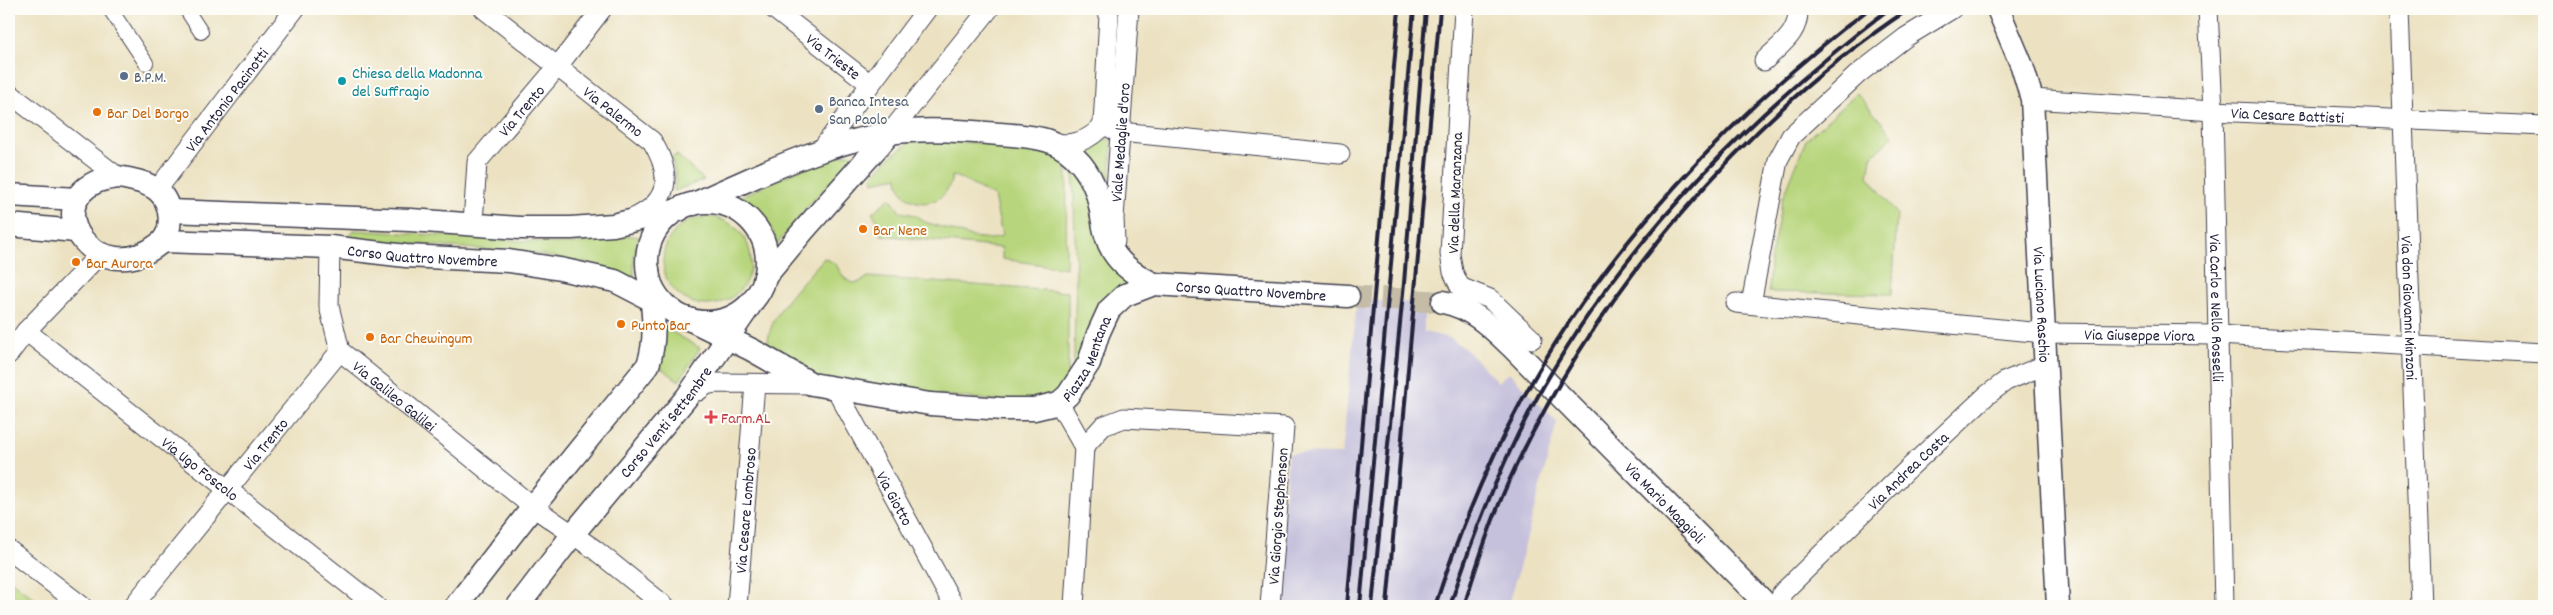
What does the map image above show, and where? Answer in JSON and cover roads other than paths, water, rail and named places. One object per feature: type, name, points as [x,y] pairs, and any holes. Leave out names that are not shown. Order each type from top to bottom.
[{"type":"street","points":[[110,9],[146,64]]},
{"type":"street","points":[[186,9],[201,32]]},
{"type":"street","name":"Via Antonio Pacinotti","points":[[157,190],[295,9]]},
{"type":"street","name":"Via Palermo","points":[[484,9],[652,141],[664,166],[665,182],[659,200],[640,215],[613,225]]},
{"type":"street","name":"Via Trento","points":[[473,223],[476,162],[558,66],[602,9]]},
{"type":"street","name":"Via Trieste","points":[[774,9],[870,84]]},
{"type":"street","points":[[822,150],[927,9]]},
{"type":"street","points":[[765,277],[890,133],[989,9]]},
{"type":"street","name":"Viale Medaglie d'oro","points":[[1057,143],[1071,144],[1082,141],[1094,134],[1103,125],[1109,15],[1107,9]]},
{"type":"street","name":"Viale Medaglie d'oro","points":[[1130,9],[1114,232],[1118,256],[1130,271]]},
{"type":"street","name":"Via della Maranzana","points":[[1464,9],[1450,254],[1453,272],[1460,287],[1490,299],[1532,339]]},
{"type":"street","points":[[1764,61],[1794,31],[1798,22],[1798,9]]},
{"type":"street","name":"Via Giuseppe Viora","points":[[1952,9],[1906,37],[1858,74],[1791,136],[1778,160],[1744,304],[2043,333],[2217,335],[2544,353]]},
{"type":"street","name":"Via Luciano Raschio","points":[[1998,9],[2022,66],[2032,99],[2058,606]]},
{"type":"street","name":"Via Carlo e Nello Rosselli","points":[[2208,9],[2213,111],[2224,606]]},
{"type":"street","name":"Via don Giovanni Minzoni","points":[[2399,9],[2421,606]]},
{"type":"street","points":[[9,93],[118,177]]},
{"type":"street","name":"Via Cesare Battisti","points":[[2032,99],[2213,111],[2544,126]]},
{"type":"street","points":[[1103,125],[1120,132],[1340,154]]},
{"type":"street","points":[[456,606],[648,365],[654,338],[648,253],[653,237],[665,219],[687,207],[822,150],[890,133],[968,131],[1035,137],[1057,143],[1072,155],[1087,173],[1098,197],[1102,225],[1112,252],[1130,271],[1154,284]]},
{"type":"street","points":[[118,177],[141,182],[157,190],[166,200],[170,211],[170,225],[163,241],[149,252],[134,258],[114,258],[100,254],[86,246],[76,231],[72,212],[77,199],[95,182],[118,177]]},
{"type":"street","points":[[9,195],[77,199]]},
{"type":"street","points":[[648,269],[657,295],[681,315],[707,322],[725,320],[736,315],[751,304],[761,289],[767,265],[765,247],[761,236],[750,221],[727,206],[711,203],[687,207]]},
{"type":"street","name":"Corso Quattro Novembre","points":[[170,211],[473,223],[520,228],[613,225],[687,207]]},
{"type":"street","points":[[9,225],[76,231]]},
{"type":"street","name":"Corso Quattro Novembre","points":[[163,241],[330,247],[406,256],[509,261],[560,268],[615,281],[681,315]]},
{"type":"street","name":"Via Galileo Galilei","points":[[330,247],[329,306],[340,351],[533,507]]},
{"type":"street","points":[[9,354],[26,331],[100,254]]},
{"type":"street","name":"Corso Quattro Novembre","points":[[1154,284],[1348,296]]},
{"type":"street","name":"Piazza Mentana","points":[[693,389],[698,391],[712,383],[812,384],[930,404],[1034,409],[1059,403],[1076,386],[1089,363],[1098,334],[1110,310],[1125,295],[1154,284]]},
{"type":"street","name":"Via Mario Maggioli","points":[[1443,302],[1469,311],[1490,327],[1776,602]]},
{"type":"street","name":"Corso Venti Settembre","points":[[518,606],[573,534],[693,389],[751,304]]},
{"type":"street","name":"Piazza Mentana","points":[[681,315],[812,384]]},
{"type":"street","name":"Via Ugo Foscolo","points":[[26,331],[376,606]]},
{"type":"street","name":"Via Trento","points":[[133,606],[340,351]]},
{"type":"street","name":"Via Andrea Costa","points":[[1776,602],[1908,468],[1987,395],[2006,381],[2045,365]]},
{"type":"street","name":"Via Cesare Lombroso","points":[[737,606],[756,384]]},
{"type":"street","name":"Via Giotto","points":[[836,389],[954,606]]},
{"type":"street","points":[[1059,403],[1084,446],[1074,606]]},
{"type":"street","name":"Via Giorgio Stephenson","points":[[1084,446],[1103,426],[1124,418],[1284,427],[1270,606]]},
{"type":"street","points":[[533,507],[573,534],[665,606]]},
{"type":"street","points":[[9,550],[82,606]]},
{"type":"tunnel","points":[[1348,296],[1443,302]]},
{"type":"railway","points":[[1347,606],[1399,9]]},
{"type":"railway","points":[[1360,606],[1414,9]]},
{"type":"railway","points":[[1372,606],[1404,283],[1426,9]]},
{"type":"railway","points":[[1387,606],[1440,9]]},
{"type":"railway","points":[[1435,606],[1453,553],[1497,448],[1523,398],[1556,342],[1593,288],[1633,236],[1721,138],[1818,49],[1869,9]]},
{"type":"railway","points":[[1450,606],[1486,505],[1508,455],[1532,407],[1566,349],[1604,293],[1645,240],[1689,189],[1736,140],[1785,94],[1889,9]]},
{"type":"railway","points":[[1464,606],[1480,555],[1514,470],[1548,404],[1588,338],[1632,275],[1681,214],[1734,156],[1789,102],[1848,53],[1909,9]]},
{"type":"place","name":"B.P.M.","points":[[124,76]]},
{"type":"place","name":"Chiesa della Madonna del Suffragio","points":[[342,81]]},
{"type":"place","name":"Banca Intesa San Paolo","points":[[819,109]]},
{"type":"place","name":"Bar Del Borgo","points":[[97,112]]},
{"type":"place","name":"Bar Nene","points":[[863,229]]},
{"type":"place","name":"Bar Aurora","points":[[76,262]]},
{"type":"place","name":"Punto Bar","points":[[621,324]]},
{"type":"place","name":"Bar Chewingum","points":[[370,337]]},
{"type":"place","name":"Farm.AL","points":[[711,417]]}]
